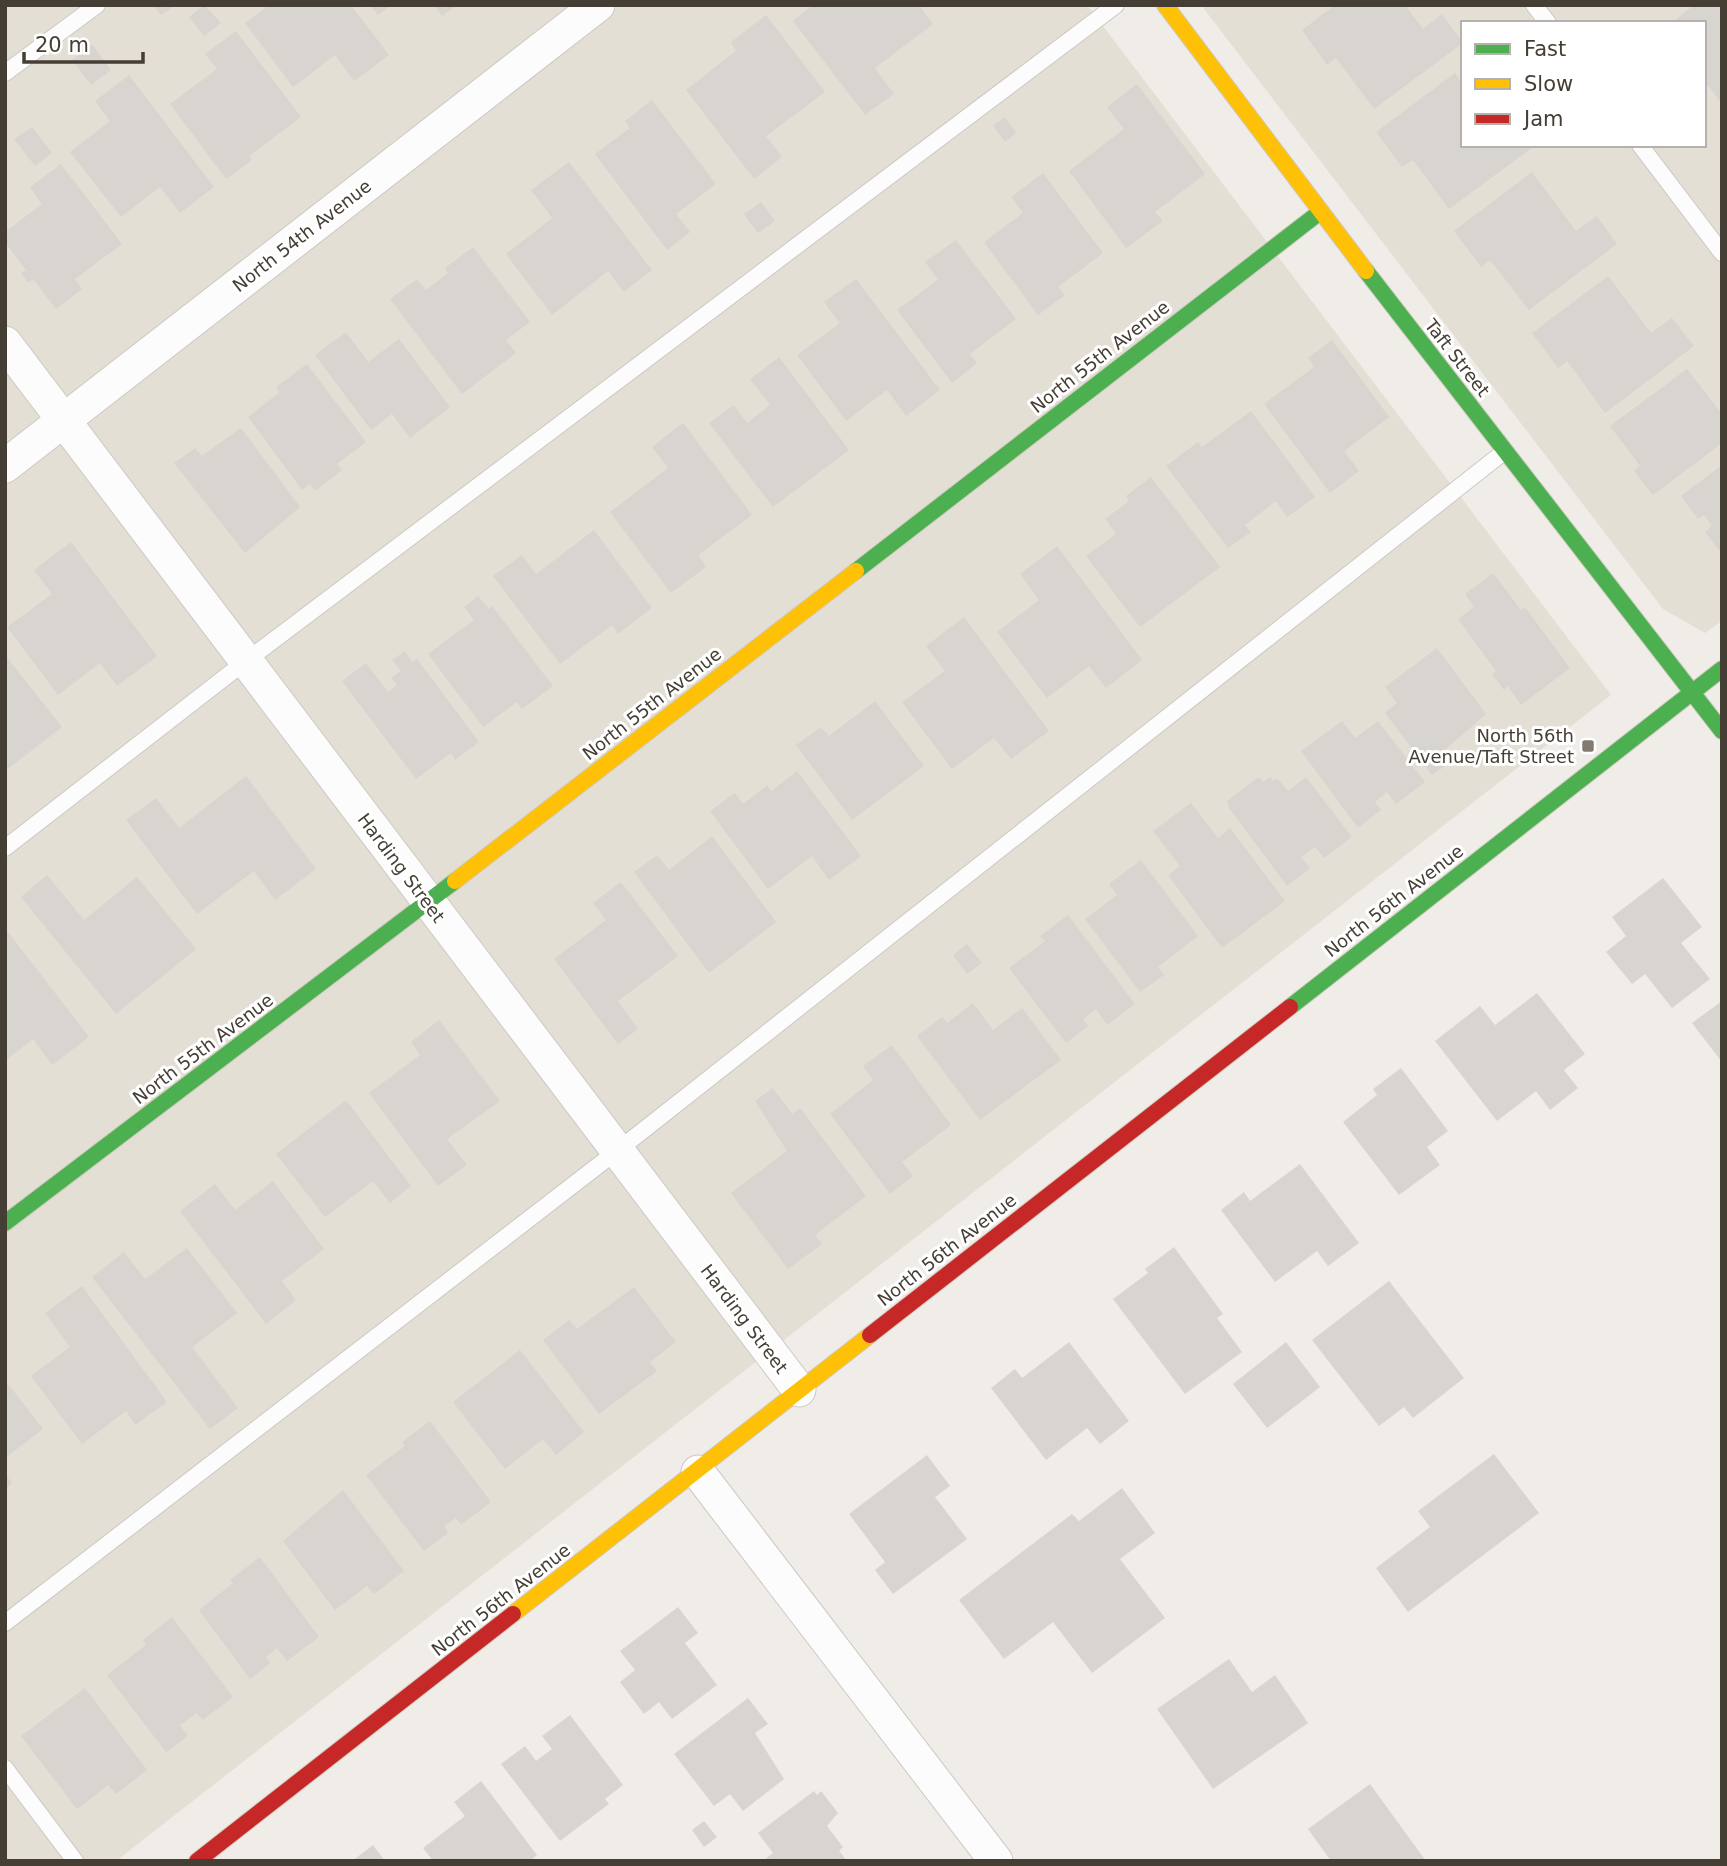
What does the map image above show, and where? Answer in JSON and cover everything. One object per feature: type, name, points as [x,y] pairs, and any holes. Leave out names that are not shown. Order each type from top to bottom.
[{"type":"street","name":"North 54th Avenue","points":[[5,466],[598,5]]},
{"type":"street","name":"Taft Street","points":[[1165,5],[1320,212],[1722,731]]},
{"type":"street","name":"North 55th Avenue","points":[[5,1223],[427,903],[1320,212]]},
{"type":"street","name":"Harding Street","points":[[5,343],[427,903],[799,1390]]},
{"type":"street","name":"North 56th Avenue","points":[[197,1861],[1722,670]]},
{"type":"street","points":[[698,1472],[996,1861]]},
{"type":"lane","points":[[5,74],[97,5]]},
{"type":"lane","points":[[5,848],[246,661],[1116,5]]},
{"type":"lane","points":[[1534,5],[1546,21]]},
{"type":"lane","points":[[1642,147],[1722,253]]},
{"type":"lane","points":[[5,1623],[617,1151],[1505,451]]},
{"type":"lane","points":[[5,1768],[75,1861]]},
{"type":"shaded area","points":[[5,5],[1087,5],[1611,695],[116,1861],[5,1861]]},
{"type":"shaded area","points":[[1201,5],[1722,5],[1722,621],[1705,633],[1663,609]]},
{"type":"building","points":[[153,5],[175,5],[161,15]]},
{"type":"building","points":[[204,5],[221,23],[204,36],[189,17]]},
{"type":"building","points":[[269,5],[351,5],[389,55],[354,81],[335,55],[293,87],[245,23]]},
{"type":"building","points":[[370,5],[391,5],[378,15]]},
{"type":"building","points":[[434,5],[457,5],[442,16]]},
{"type":"building","points":[[813,5],[919,5],[933,24],[875,68],[894,94],[865,115],[793,21]]},
{"type":"building","points":[[1335,5],[1405,5],[1423,29],[1442,14],[1461,40],[1461,44],[1374,109],[1336,58],[1327,65],[1302,30]]},
{"type":"building","points":[[1694,5],[1722,5],[1722,104],[1706,83],[1706,21],[1674,21]]},
{"type":"building","points":[[766,15],[825,92],[766,136],[782,157],[754,179],[686,90],[736,51],[731,42]]},
{"type":"building","points":[[236,31],[301,117],[249,156],[252,160],[226,179],[170,104],[217,69],[205,54]]},
{"type":"building","points":[[92,44],[111,70],[91,85],[72,60]]},
{"type":"building","points":[[1455,73],[1461,81],[1461,147],[1533,147],[1449,209],[1413,160],[1402,167],[1376,132]]},
{"type":"building","points":[[129,75],[214,187],[180,213],[160,187],[121,217],[70,152],[110,121],[95,101]]},
{"type":"building","points":[[1137,84],[1205,174],[1155,212],[1163,221],[1126,248],[1069,171],[1124,129],[1107,107]]},
{"type":"building","points":[[652,100],[716,184],[676,214],[690,232],[667,250],[595,154],[630,128],[625,121]]},
{"type":"building","points":[[1005,117],[1016,133],[1005,142],[993,126]]},
{"type":"building","points":[[32,127],[52,153],[35,166],[14,139]]},
{"type":"building","points":[[569,162],[652,270],[624,292],[608,271],[552,315],[506,254],[552,218],[531,190]]},
{"type":"building","points":[[61,164],[122,244],[75,279],[82,289],[56,309],[33,279],[28,283],[21,273],[26,270],[5,242],[5,232],[42,204],[30,187]]},
{"type":"building","points":[[1532,172],[1576,231],[1597,216],[1617,244],[1529,310],[1490,260],[1481,267],[1454,231]]},
{"type":"building","points":[[1043,173],[1103,253],[1058,287],[1065,295],[1038,315],[984,242],[1023,213],[1011,197]]},
{"type":"building","points":[[761,202],[775,221],[758,233],[744,214]]},
{"type":"building","points":[[956,240],[1016,319],[970,354],[977,363],[952,383],[897,310],[938,280],[925,262]]},
{"type":"building","points":[[473,247],[530,322],[506,340],[516,353],[462,394],[390,299],[417,279],[426,290],[448,273],[445,268]]},
{"type":"building","points":[[1608,276],[1651,333],[1672,318],[1694,346],[1605,413],[1567,361],[1558,368],[1532,333]]},
{"type":"building","points":[[856,279],[940,390],[906,416],[887,390],[846,421],[797,355],[840,323],[824,302]]},
{"type":"building","points":[[346,332],[368,362],[399,339],[450,407],[410,438],[392,414],[371,430],[315,355]]},
{"type":"building","points":[[1332,340],[1389,417],[1344,451],[1359,471],[1330,493],[1264,404],[1314,367],[1308,358]]},
{"type":"building","points":[[779,357],[849,450],[773,507],[709,423],[734,405],[747,423],[770,405],[750,379]]},
{"type":"building","points":[[307,364],[366,442],[337,464],[342,470],[315,491],[310,484],[302,490],[248,417],[280,392],[276,387]]},
{"type":"building","points":[[1687,369],[1722,414],[1722,443],[1653,495],[1634,471],[1640,466],[1610,426]]},
{"type":"building","points":[[1251,411],[1315,497],[1287,517],[1276,501],[1245,525],[1251,532],[1228,548],[1166,466],[1198,442],[1202,447]]},
{"type":"building","points":[[683,423],[752,515],[698,555],[706,567],[671,593],[610,512],[668,468],[652,447]]},
{"type":"building","points":[[241,428],[300,507],[245,553],[174,463],[195,448],[202,456]]},
{"type":"building","points":[[1722,465],[1722,554],[1705,532],[1712,526],[1704,515],[1698,519],[1681,496]]},
{"type":"building","points":[[1151,477],[1220,567],[1140,627],[1086,556],[1116,534],[1105,519],[1129,501],[1126,496]]},
{"type":"building","points":[[594,530],[652,608],[618,634],[612,625],[560,664],[493,576],[522,555],[536,574]]},
{"type":"building","points":[[71,542],[157,656],[117,686],[100,663],[58,695],[7,627],[52,594],[34,570]]},
{"type":"building","points":[[1057,546],[1142,660],[1106,688],[1089,666],[1047,698],[997,632],[1039,600],[1020,574]]},
{"type":"building","points":[[1493,573],[1521,610],[1525,607],[1570,668],[1521,705],[1508,686],[1504,690],[1492,674],[1496,671],[1458,619],[1474,607],[1465,594]]},
{"type":"building","points":[[478,596],[489,609],[492,606],[553,686],[522,709],[517,702],[483,727],[428,654],[474,620],[464,607]]},
{"type":"building","points":[[964,617],[1049,731],[1011,759],[994,738],[952,769],[902,702],[945,671],[926,646]]},
{"type":"building","points":[[1437,648],[1486,714],[1446,749],[1454,760],[1432,775],[1385,713],[1397,703],[1385,687]]},
{"type":"building","points":[[405,651],[412,662],[417,659],[479,742],[455,760],[451,753],[416,779],[342,681],[366,663],[388,692],[397,685],[391,678],[401,671],[392,660]]},
{"type":"building","points":[[5,655],[62,727],[5,771]]},
{"type":"building","points":[[875,701],[924,766],[852,820],[796,745],[821,727],[829,736]]},
{"type":"building","points":[[1342,721],[1355,738],[1378,721],[1425,782],[1396,804],[1387,792],[1375,802],[1381,810],[1358,828],[1301,751]]},
{"type":"building","points":[[797,771],[861,856],[829,880],[812,856],[768,889],[710,811],[735,793],[743,804],[767,785],[771,791]]},
{"type":"building","points":[[246,776],[316,869],[275,900],[254,871],[197,914],[126,820],[156,798],[179,828]]},
{"type":"building","points":[[1259,777],[1263,782],[1270,777],[1273,781],[1277,778],[1288,791],[1306,777],[1352,837],[1324,858],[1315,847],[1301,857],[1310,868],[1287,886],[1229,808],[1227,801]]},
{"type":"building","points":[[1191,803],[1218,838],[1230,828],[1285,901],[1222,948],[1168,875],[1180,866],[1153,831]]},
{"type":"building","points":[[712,836],[776,922],[709,973],[634,872],[657,855],[669,870]]},
{"type":"building","points":[[1141,860],[1198,936],[1158,967],[1164,975],[1140,992],[1085,919],[1117,895],[1109,884]]},
{"type":"building","points":[[47,875],[84,920],[137,877],[196,949],[116,1014],[21,897]]},
{"type":"building","points":[[1663,878],[1702,927],[1681,943],[1710,979],[1672,1008],[1645,974],[1632,984],[1606,952],[1626,936],[1612,917]]},
{"type":"building","points":[[621,882],[678,956],[618,1001],[638,1029],[618,1044],[554,959],[606,920],[593,903]]},
{"type":"building","points":[[1068,915],[1135,1004],[1107,1025],[1096,1009],[1083,1019],[1088,1026],[1066,1043],[1009,968],[1045,941],[1040,936]]},
{"type":"building","points":[[5,928],[89,1037],[52,1065],[33,1039],[5,1061]]},
{"type":"building","points":[[967,944],[982,963],[967,974],[953,955]]},
{"type":"building","points":[[1537,993],[1585,1054],[1564,1070],[1578,1088],[1550,1110],[1536,1091],[1497,1121],[1435,1041],[1480,1006],[1495,1025]]},
{"type":"building","points":[[1722,1001],[1722,1062],[1692,1023]]},
{"type":"building","points":[[973,1003],[993,1030],[1022,1008],[1061,1060],[980,1120],[917,1036],[942,1017],[947,1023]]},
{"type":"building","points":[[439,1020],[500,1101],[447,1139],[467,1165],[438,1186],[369,1093],[420,1055],[411,1042]]},
{"type":"building","points":[[892,1045],[951,1125],[902,1162],[913,1176],[890,1194],[830,1114],[873,1080],[863,1066]]},
{"type":"building","points":[[1401,1068],[1448,1131],[1427,1147],[1440,1165],[1399,1195],[1343,1122],[1377,1095],[1373,1089]]},
{"type":"building","points":[[773,1088],[792,1114],[800,1108],[866,1196],[815,1235],[822,1244],[788,1269],[731,1193],[787,1151],[755,1101]]},
{"type":"building","points":[[346,1100],[411,1186],[390,1203],[373,1181],[325,1217],[276,1154]]},
{"type":"building","points":[[1300,1164],[1359,1243],[1328,1266],[1317,1251],[1275,1282],[1221,1210],[1244,1192],[1250,1201]]},
{"type":"building","points":[[273,1181],[324,1249],[282,1281],[296,1300],[266,1324],[180,1211],[215,1184],[235,1210]]},
{"type":"building","points":[[1174,1247],[1223,1314],[1217,1318],[1242,1352],[1185,1394],[1113,1299],[1148,1273],[1145,1269]]},
{"type":"building","points":[[187,1248],[237,1313],[192,1347],[238,1408],[210,1429],[92,1277],[124,1252],[145,1279]]},
{"type":"building","points":[[1389,1281],[1464,1378],[1413,1418],[1404,1407],[1379,1426],[1312,1340]]},
{"type":"building","points":[[82,1286],[167,1402],[135,1425],[126,1411],[82,1444],[31,1376],[70,1347],[45,1313]]},
{"type":"building","points":[[634,1287],[676,1342],[650,1362],[657,1371],[599,1414],[543,1340],[569,1320],[577,1329]]},
{"type":"building","points":[[1069,1342],[1129,1421],[1100,1444],[1087,1428],[1046,1460],[991,1388],[1015,1369],[1022,1378]]},
{"type":"building","points":[[1286,1342],[1320,1387],[1267,1428],[1233,1384]]},
{"type":"building","points":[[520,1350],[584,1432],[556,1455],[543,1439],[505,1469],[453,1402]]},
{"type":"building","points":[[5,1380],[43,1429],[5,1458]]},
{"type":"building","points":[[430,1421],[491,1502],[461,1525],[456,1518],[444,1526],[448,1533],[424,1551],[366,1475],[405,1446],[402,1442]]},
{"type":"building","points":[[1494,1454],[1539,1513],[1408,1612],[1376,1568],[1430,1527],[1418,1511]]},
{"type":"building","points":[[927,1455],[950,1486],[935,1497],[967,1539],[893,1594],[875,1570],[885,1562],[849,1514]]},
{"type":"building","points":[[5,1474],[12,1483],[5,1489]]},
{"type":"building","points":[[1122,1488],[1155,1533],[1120,1559],[1165,1618],[1092,1673],[1053,1622],[1004,1659],[959,1600],[1072,1514],[1079,1521]]},
{"type":"building","points":[[343,1490],[404,1571],[374,1594],[367,1586],[335,1610],[283,1541]]},
{"type":"building","points":[[260,1557],[319,1637],[287,1661],[277,1648],[266,1657],[270,1663],[250,1679],[199,1610],[233,1583],[230,1580]]},
{"type":"building","points":[[678,1607],[698,1633],[685,1643],[717,1685],[672,1719],[659,1702],[644,1714],[620,1682],[635,1670],[620,1651]]},
{"type":"building","points":[[172,1617],[233,1697],[203,1720],[197,1713],[180,1725],[188,1736],[166,1752],[107,1675],[146,1645],[143,1640]]},
{"type":"building","points":[[1229,1659],[1252,1692],[1275,1675],[1308,1723],[1213,1789],[1157,1709]]},
{"type":"building","points":[[85,1688],[147,1770],[116,1794],[108,1785],[77,1809],[21,1736]]},
{"type":"building","points":[[748,1698],[768,1724],[755,1733],[784,1779],[743,1811],[730,1794],[714,1806],[674,1754]]},
{"type":"building","points":[[570,1715],[623,1785],[605,1799],[609,1804],[560,1841],[501,1764],[525,1746],[536,1761],[552,1749],[542,1736]]},
{"type":"building","points":[[481,1781],[537,1855],[530,1861],[433,1861],[423,1848],[465,1816],[454,1802]]},
{"type":"building","points":[[1370,1784],[1426,1861],[1331,1861],[1308,1829]]},
{"type":"building","points":[[814,1791],[817,1795],[821,1791],[838,1813],[827,1826],[843,1847],[839,1851],[847,1861],[763,1861],[773,1853],[758,1833]]},
{"type":"building","points":[[704,1821],[717,1837],[704,1847],[692,1830]]},
{"type":"building","points":[[373,1845],[385,1861],[352,1861]]},
{"type":"traffic: fast","points":[[856,571],[1320,212]]},
{"type":"traffic: fast","points":[[1366,271],[1722,731]]},
{"type":"traffic: fast","points":[[1290,1007],[1722,669]]},
{"type":"traffic: fast","points":[[5,1223],[455,881]]},
{"type":"traffic: slow","points":[[1165,5],[1366,271]]},
{"type":"traffic: slow","points":[[455,881],[856,571]]},
{"type":"traffic: slow","points":[[513,1614],[870,1335]]},
{"type":"traffic: jam","points":[[870,1335],[1290,1007]]},
{"type":"traffic: jam","points":[[197,1861],[513,1614]]},
{"type":"place","name":"North 56th Avenue/Taft Street","points":[[1588,746]]}]
